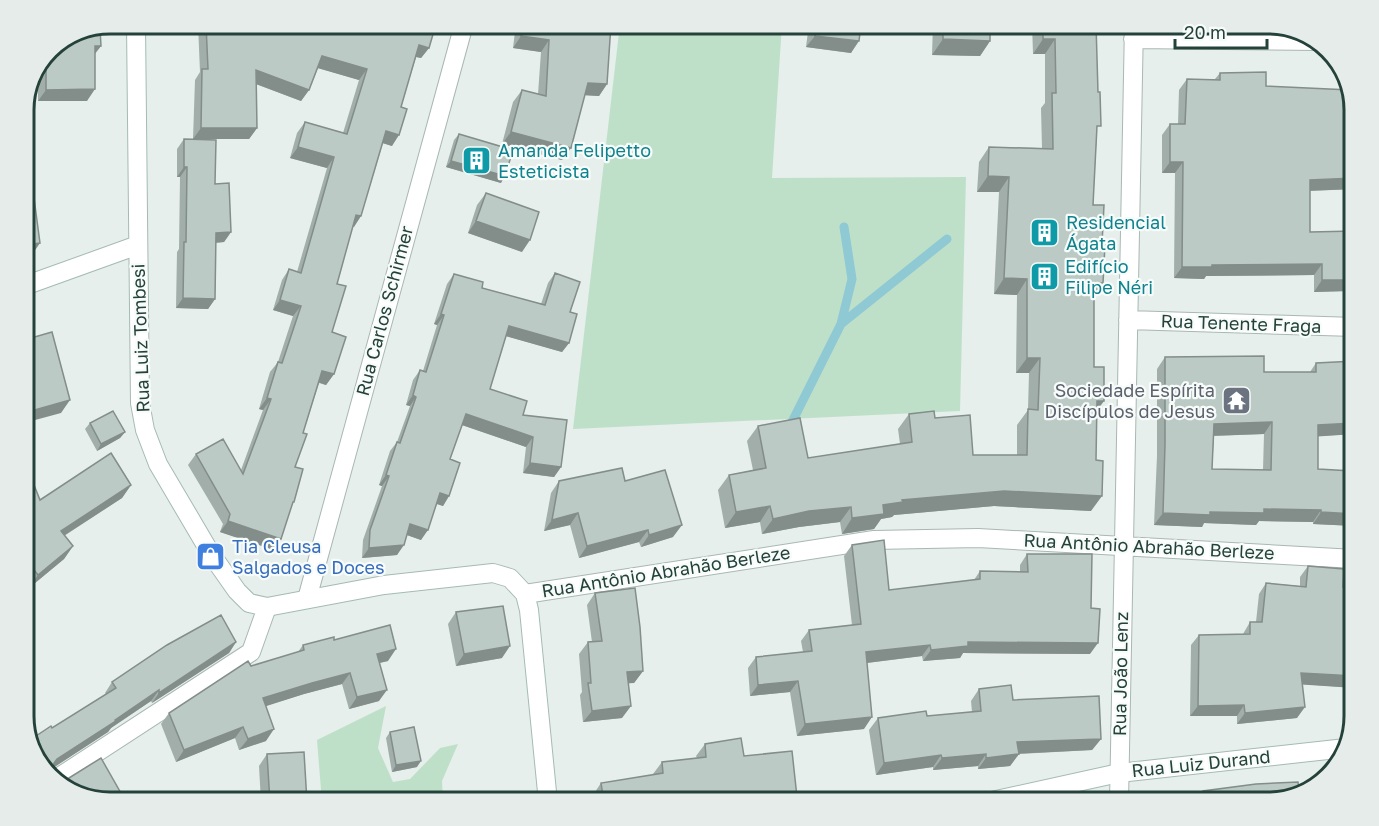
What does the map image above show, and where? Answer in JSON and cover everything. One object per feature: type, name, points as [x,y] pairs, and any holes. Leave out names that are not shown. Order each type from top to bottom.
[{"type":"street","name":"Rua Luiz Tombesi","points":[[136,34],[140,403],[145,430],[158,464],[224,573],[249,603],[267,607]]},
{"type":"street","name":"Rua Carlos Schirmer","points":[[307,599],[461,34]]},
{"type":"street","name":"Rua João Lenz","points":[[1119,792],[1134,34]]},
{"type":"street","points":[[1175,34],[1298,40]]},
{"type":"street","points":[[35,282],[138,245]]},
{"type":"street","name":"Rua Tenente Fraga","points":[[1128,320],[1344,327]]},
{"type":"street","name":"Rua Antônio Abrahão Berleze","points":[[267,607],[414,581],[493,573],[510,579],[525,594],[874,540],[978,537],[1344,558]]},
{"type":"street","points":[[525,594],[529,610],[547,792]]},
{"type":"street","points":[[63,775],[251,652],[267,607]]},
{"type":"street","name":"Rua Luiz Durand","points":[[1033,792],[1119,773],[1337,749]]},
{"type":"green space","points":[[619,34],[781,34],[772,178],[966,177],[960,411],[573,429]]},
{"type":"green space","points":[[386,706],[378,748],[393,782],[410,779],[440,748],[458,744],[442,781],[443,792],[321,792],[317,740]]},
{"type":"building","points":[[206,34],[433,34],[429,48],[419,45],[401,107],[407,109],[399,135],[386,131],[361,216],[356,215],[337,284],[346,286],[332,332],[346,337],[334,374],[322,371],[303,433],[307,434],[295,467],[303,469],[281,539],[228,521],[230,514],[196,454],[223,439],[243,474],[271,399],[267,398],[278,362],[282,363],[301,306],[280,300],[289,269],[301,273],[334,157],[298,147],[305,122],[347,134],[367,69],[322,56],[309,90],[256,70],[257,128],[201,128],[202,69],[208,69]]},
{"type":"building","points":[[521,34],[610,34],[607,84],[588,83],[571,148],[511,132],[522,90],[546,96],[549,40],[521,36]]},
{"type":"building","points":[[815,34],[860,34],[859,41],[815,36]]},
{"type":"building","points":[[943,34],[990,34],[990,41],[943,39]]},
{"type":"building","points":[[1043,34],[1096,34],[1101,126],[1097,126],[1093,205],[1104,205],[1102,244],[1105,245],[1103,283],[1094,283],[1094,367],[1104,367],[1104,401],[1097,401],[1096,460],[1103,461],[1102,496],[1004,491],[902,500],[903,502],[883,505],[884,514],[852,518],[851,507],[809,511],[773,519],[770,506],[736,512],[729,475],[766,468],[758,426],[800,418],[808,458],[912,442],[909,414],[934,411],[935,418],[970,415],[973,455],[1027,455],[1028,409],[1038,410],[1040,358],[1027,358],[1027,279],[1004,278],[1009,177],[988,176],[989,147],[1053,149],[1052,93],[1056,93],[1055,39],[1043,39]]},
{"type":"building","points":[[100,35],[101,46],[95,46],[95,89],[46,90],[46,70],[60,53],[72,45]]},
{"type":"building","points":[[1266,72],[1266,86],[1341,90],[1344,105],[1344,178],[1310,180],[1310,232],[1344,231],[1344,280],[1322,280],[1322,264],[1182,267],[1183,162],[1170,162],[1170,124],[1185,124],[1187,79],[1220,80],[1220,73]]},
{"type":"building","name":"Amanda Felipetto Esteticista","points":[[459,134],[513,150],[505,176],[451,161]]},
{"type":"building","points":[[184,139],[216,140],[215,184],[229,183],[231,232],[216,233],[215,299],[183,298],[187,167],[184,167]]},
{"type":"building","points":[[486,193],[539,212],[530,240],[476,221]]},
{"type":"building","points":[[35,206],[40,243],[35,244]]},
{"type":"building","points":[[555,273],[580,282],[570,312],[577,314],[569,343],[509,326],[490,389],[527,401],[523,415],[567,420],[561,467],[530,463],[533,437],[466,414],[450,459],[460,463],[449,496],[440,493],[428,530],[410,524],[404,545],[369,548],[370,530],[389,476],[386,475],[416,397],[413,395],[420,370],[426,372],[454,274],[483,282],[482,288],[545,305]]},
{"type":"building","points":[[52,332],[70,400],[35,410],[35,337]]},
{"type":"building","points":[[1264,356],[1264,372],[1316,372],[1316,363],[1344,362],[1344,424],[1318,425],[1318,469],[1344,471],[1344,513],[1321,512],[1321,510],[1264,509],[1264,513],[1210,512],[1210,515],[1163,513],[1165,357]],"holes":[[[1272,422],[1271,470],[1212,469],[1214,424]]]},
{"type":"building","points":[[113,411],[125,432],[101,444],[90,423]]},
{"type":"building","points":[[111,453],[131,485],[61,531],[73,546],[38,575],[35,571],[35,488],[40,500]]},
{"type":"building","points":[[622,468],[625,481],[665,470],[682,525],[649,535],[648,530],[587,546],[578,513],[552,520],[559,481]]},
{"type":"building","points":[[884,540],[889,590],[980,579],[980,571],[1028,572],[1027,554],[1092,554],[1091,608],[1100,609],[1098,643],[968,642],[968,646],[931,650],[930,645],[866,652],[872,717],[805,724],[798,681],[758,685],[756,657],[812,651],[809,630],[861,624],[852,545]]},
{"type":"building","points":[[1308,566],[1344,569],[1344,675],[1301,673],[1305,707],[1245,713],[1244,705],[1198,706],[1199,635],[1250,634],[1250,622],[1262,622],[1266,583],[1306,587]]},
{"type":"building","points":[[635,588],[643,671],[627,672],[631,706],[592,711],[588,683],[591,683],[588,642],[602,641],[595,593]]},
{"type":"building","points":[[503,606],[510,646],[464,654],[456,612]]},
{"type":"building","points":[[221,615],[236,642],[159,693],[159,690],[57,759],[53,765],[40,745],[37,735],[116,688],[112,682],[167,645]]},
{"type":"building","points":[[390,625],[396,649],[377,654],[387,690],[357,697],[350,673],[312,683],[263,698],[274,729],[248,739],[243,727],[184,750],[169,713],[248,661],[251,666],[304,650],[303,645],[334,637],[334,640]]},
{"type":"building","points":[[1011,685],[1013,700],[1099,696],[1101,739],[1017,742],[1019,754],[986,758],[986,754],[942,758],[941,755],[884,763],[878,718],[926,711],[927,716],[981,711],[979,689]]},
{"type":"building","points":[[414,727],[421,761],[396,765],[390,732]]},
{"type":"building","points":[[741,738],[744,756],[792,751],[796,792],[602,792],[601,783],[663,773],[662,762],[706,757],[705,744]]},
{"type":"building","points":[[304,752],[306,792],[269,792],[267,754]]},
{"type":"building","points":[[101,758],[120,792],[91,789],[68,778]]},
{"type":"building","points":[[1298,782],[1298,786],[1269,792],[1203,791],[1256,784]]},
{"type":"waterway","points":[[841,324],[852,279],[844,227]]},
{"type":"waterway","points":[[790,426],[841,324],[947,239]]},
{"type":"place","name":"Amanda Felipetto Esteticista","points":[[477,161]]},
{"type":"place","name":"Residencial Ágata","points":[[1045,233]]},
{"type":"place","name":"Edifício Filipe Néri","points":[[1044,277]]},
{"type":"place","name":"Sociedade Espírita Discípulos de Jesus","points":[[1236,401]]},
{"type":"place","name":"Tia Cleusa Salgados e Doces","points":[[211,557]]}]
